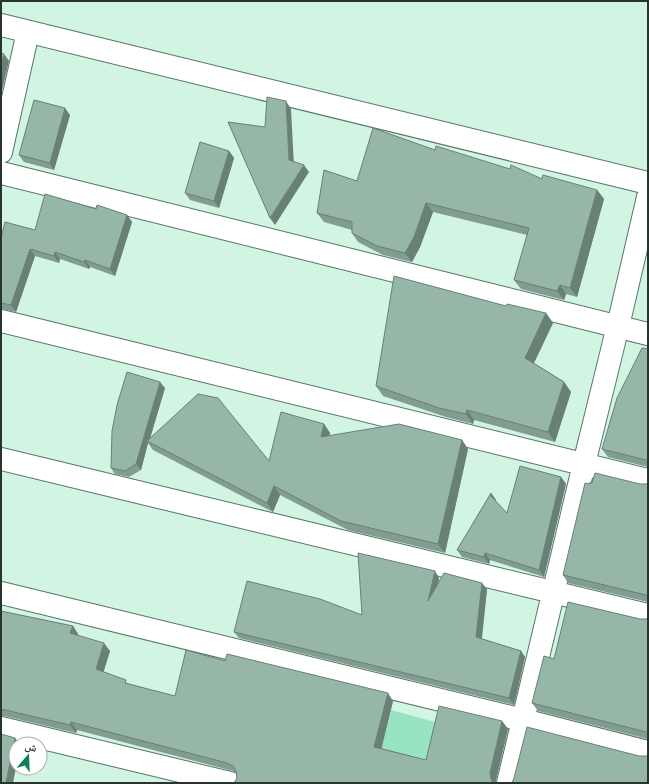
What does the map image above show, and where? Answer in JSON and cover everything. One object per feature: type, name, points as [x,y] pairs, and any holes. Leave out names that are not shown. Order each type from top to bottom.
[{"type":"street","points":[[1,25],[648,183]]},
{"type":"street","points":[[1,152],[28,32]]},
{"type":"street","points":[[1,173],[648,334]]},
{"type":"street","points":[[508,783],[648,197]]},
{"type":"street","points":[[1,321],[648,480]]},
{"type":"street","points":[[1,459],[648,615]]},
{"type":"street","points":[[1,593],[523,720],[648,752]]},
{"type":"street","points":[[1,728],[230,783]]},
{"type":"green space","points":[[391,710],[442,724],[431,768],[380,755]]},
{"type":"building","points":[[1,53],[4,54],[1,66]]},
{"type":"building","points":[[267,97],[286,101],[289,160],[304,165],[270,218],[228,122],[265,127]]},
{"type":"building","points":[[34,100],[65,108],[50,163],[19,155]]},
{"type":"building","points":[[373,128],[435,150],[436,146],[510,169],[511,165],[542,179],[543,175],[597,190],[570,288],[560,285],[557,291],[514,280],[529,228],[426,203],[414,237],[405,253],[377,246],[352,233],[352,222],[317,213],[324,170],[357,181]]},
{"type":"building","points":[[200,142],[229,151],[214,201],[185,193]]},
{"type":"building","points":[[45,194],[96,209],[97,205],[127,215],[110,269],[85,260],[84,262],[55,252],[54,256],[30,249],[11,305],[1,303],[1,238],[5,222],[35,230]]},
{"type":"building","points":[[394,276],[506,306],[507,304],[546,313],[525,358],[564,382],[548,432],[467,410],[466,414],[439,408],[376,386]]},
{"type":"building","points":[[642,348],[648,349],[648,461],[602,449],[617,398]]},
{"type":"building","points":[[127,372],[160,382],[136,464],[125,471],[111,468],[112,431],[117,405]]},
{"type":"building","points":[[198,394],[218,398],[269,461],[281,412],[324,424],[321,437],[399,424],[462,440],[438,544],[341,521],[274,486],[267,503],[147,441]]},
{"type":"building","points":[[520,466],[561,477],[539,570],[485,553],[484,557],[457,550],[491,493],[491,496],[507,513]]},
{"type":"building","points":[[595,473],[640,484],[648,483],[648,596],[563,575],[585,483],[592,483]]},
{"type":"building","points":[[358,553],[435,571],[428,601],[444,573],[482,583],[476,637],[521,651],[509,698],[234,632],[247,581],[320,599],[362,615]]},
{"type":"building","points":[[568,602],[640,619],[648,618],[648,733],[532,703],[544,656],[554,659]]},
{"type":"building","points":[[1,611],[73,626],[70,633],[104,643],[96,669],[126,680],[125,683],[175,696],[186,650],[225,661],[227,654],[388,693],[374,747],[426,760],[439,706],[502,721],[490,773],[493,783],[234,783],[237,778],[236,771],[233,766],[227,763],[71,722],[70,725],[1,709]]},
{"type":"building","points":[[527,727],[639,756],[648,755],[648,783],[512,783]]},
{"type":"building","points":[[1,734],[8,736],[8,773],[6,783],[1,783]]}]
